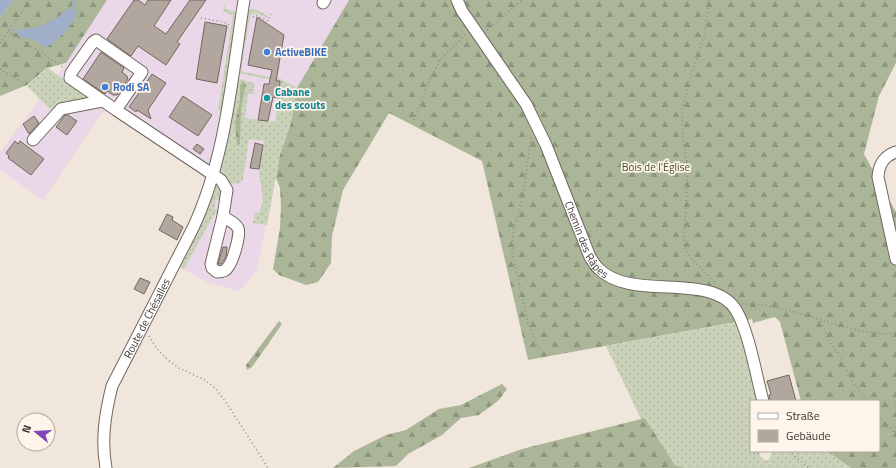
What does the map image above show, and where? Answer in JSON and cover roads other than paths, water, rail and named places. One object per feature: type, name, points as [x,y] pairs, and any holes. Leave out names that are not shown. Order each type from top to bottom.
[{"type":"street","name":"Route de Chésalles","points":[[106,468],[103,435],[106,408],[112,386],[201,209],[213,175],[223,133],[244,0]]},
{"type":"street","name":"Chemin des Râpes","points":[[457,0],[462,11],[500,69],[526,104],[536,123],[590,257],[599,270],[613,279],[631,285],[701,290],[720,296],[733,307],[744,332],[763,400]]},
{"type":"street","points":[[116,110],[142,72],[96,40],[71,73],[70,78],[102,101],[221,180],[227,190],[223,216]]},
{"type":"street","points":[[33,140],[61,109],[102,101]]},
{"type":"street","points":[[896,152],[883,161],[879,168],[878,177],[896,259]]},
{"type":"water","points":[[0,0],[13,0],[0,18]]},
{"type":"water","points":[[68,9],[74,9],[76,16],[63,34],[47,47],[42,46],[34,40],[20,37],[18,32],[20,29],[34,28],[46,24]]},
{"type":"waterway","points":[[71,11],[75,0]]},
{"type":"waterway","points":[[14,31],[20,33]]},
{"type":"place","name":"ActiveBIKE","points":[[267,52]]},
{"type":"place","name":"Rodi SA","points":[[105,87]]},
{"type":"place","name":"Cabane des scouts","points":[[267,98]]},
{"type":"park label","name":"Bois de l'Église","points":[[656,167]]}]
